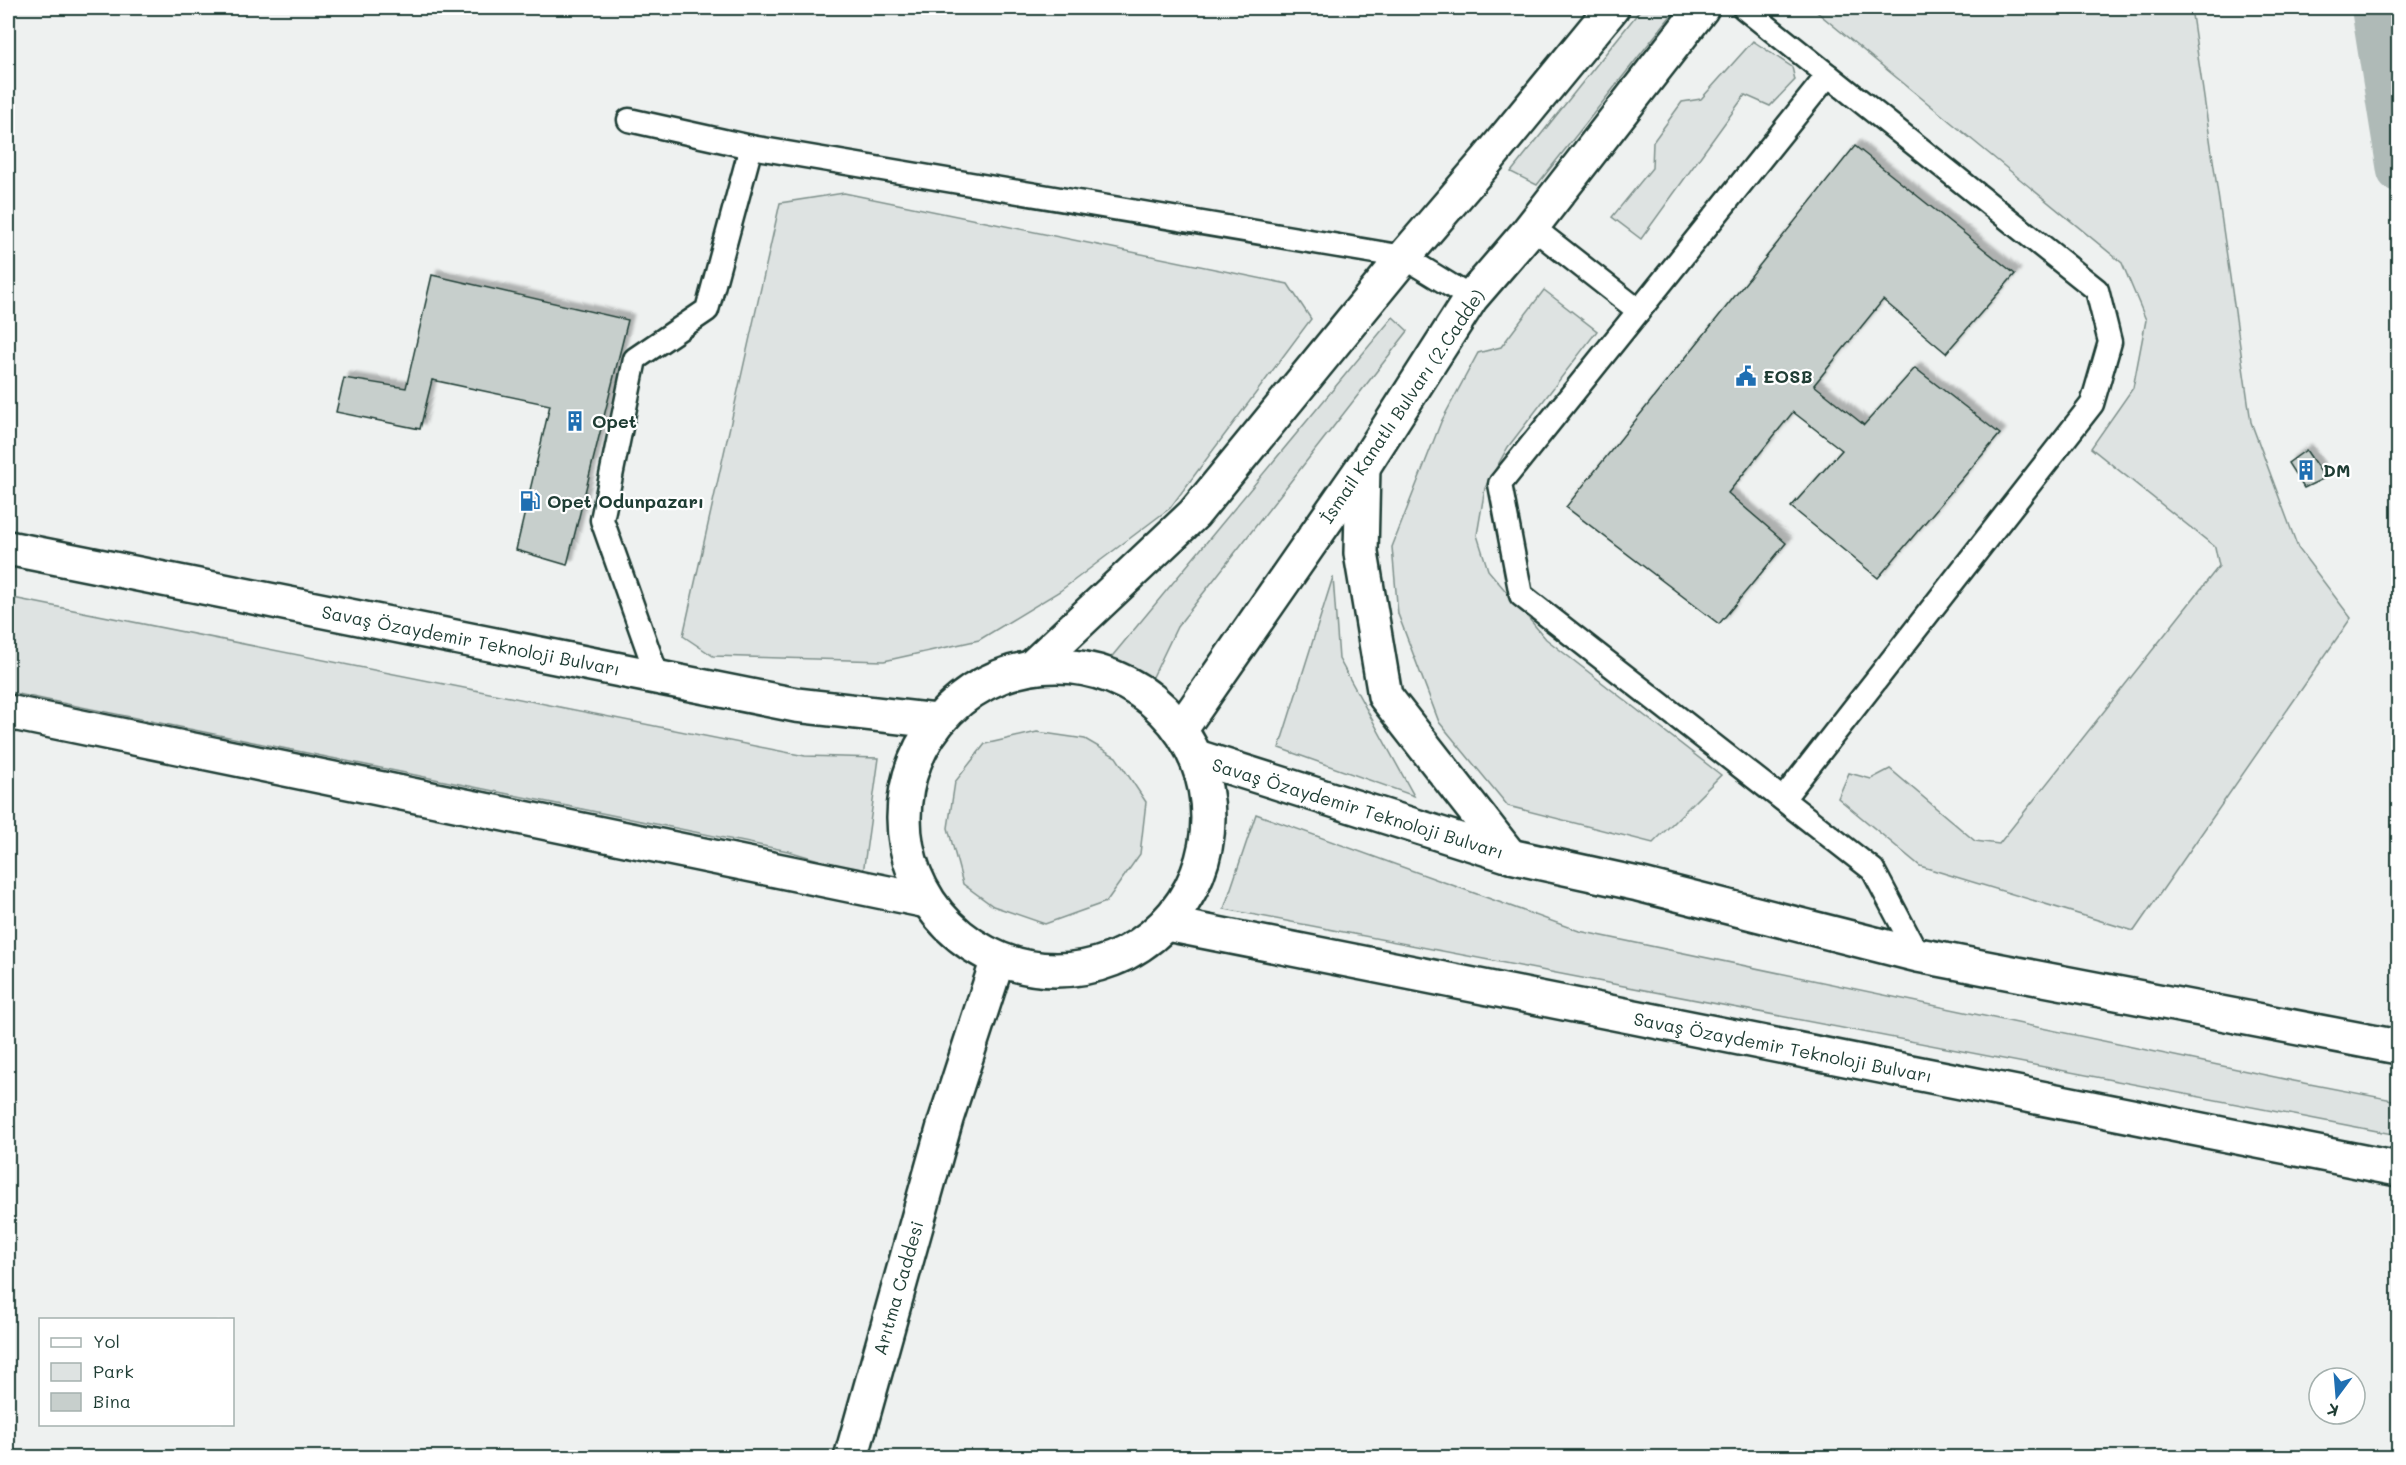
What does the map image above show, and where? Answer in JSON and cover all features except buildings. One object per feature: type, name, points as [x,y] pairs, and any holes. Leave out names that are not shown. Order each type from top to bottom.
[{"type":"street","points":[[1032,667],[1194,514],[1612,8]]},
{"type":"street","name":"İsmail Kanatlı Bulvarı (2.Cadde)","points":[[1181,729],[1363,467],[1471,298],[1532,227],[1702,8]]},
{"type":"street","points":[[1363,467],[1361,553],[1385,696],[1510,856]]},
{"type":"street","name":"Savaş Özaydemir Teknoloji Bulvarı","points":[[8,548],[796,705],[936,721]]},
{"type":"street","points":[[1075,666],[1116,677],[1152,698],[1181,729],[1197,757],[1209,800],[1207,845],[1193,887],[1167,924],[1131,952],[1088,968],[1043,970],[998,960],[958,936],[927,901],[908,858],[902,810],[912,763],[936,721],[979,685],[1032,667],[1075,666]]},
{"type":"street","points":[[8,712],[927,901]]},
{"type":"street","name":"Savaş Özaydemir Teknoloji Bulvarı","points":[[1197,757],[1510,856],[1638,884],[1918,955],[2398,1047]]},
{"type":"street","name":"Savaş Özaydemir Teknoloji Bulvarı","points":[[1167,924],[2398,1169]]},
{"type":"street","name":"Arıtma Caddesi","points":[[851,1458],[946,1119],[998,960]]},
{"type":"lane","points":[[1744,8],[2097,290],[2110,342],[2092,404],[1783,799]]},
{"type":"lane","points":[[1828,75],[1500,483],[1521,595],[1873,870],[1918,955]]},
{"type":"lane","points":[[629,120],[751,147],[1404,257],[1471,298]]},
{"type":"lane","points":[[658,678],[602,520],[635,360],[707,310],[751,147]]},
{"type":"lane","points":[[1532,227],[1639,310]]},
{"type":"shaded area","points":[[8,8],[2398,8],[2398,1457],[8,1457]]},
{"type":"green space","points":[[1642,8],[1677,8],[1537,185],[1511,172]]},
{"type":"green space","points":[[1812,8],[2191,8],[2251,422],[2298,548],[2351,618],[2134,931],[1920,866],[1838,798],[1849,773],[1871,779],[1890,769],[1975,841],[1999,844],[2219,566],[2215,547],[2091,448],[2133,388],[2146,320],[2122,263]]},
{"type":"green space","points":[[1753,41],[1792,67],[1795,80],[1770,106],[1745,95],[1641,239],[1612,217],[1652,168],[1653,142],[1682,102],[1701,99]]},
{"type":"green space","points":[[844,193],[1288,284],[1311,319],[1170,508],[1060,591],[979,640],[884,661],[713,656],[683,636],[780,203]]},
{"type":"green space","points":[[1544,290],[1597,331],[1508,447],[1485,488],[1477,535],[1488,570],[1546,639],[1721,775],[1653,843],[1508,806],[1439,722],[1398,614],[1392,547],[1441,422],[1478,353],[1501,347]]},
{"type":"green space","points":[[1393,317],[1408,331],[1177,627],[1151,681],[1099,672]]},
{"type":"green space","points":[[1333,577],[1339,659],[1414,796],[1279,748]]},
{"type":"green space","points":[[8,597],[805,756],[879,758],[863,873],[788,851],[8,692]]},
{"type":"green space","points":[[1037,732],[1085,739],[1116,757],[1146,802],[1140,854],[1106,902],[1045,924],[993,906],[963,884],[948,828],[955,782],[985,744]]},
{"type":"green space","points":[[1256,814],[1579,931],[2398,1101],[2398,1135],[1224,909]]},
{"type":"waterway","points":[[2372,8],[2398,171]]},
{"type":"place","name":"EOSB","points":[[1746,376]]},
{"type":"place","name":"Opet","points":[[575,421]]},
{"type":"place","name":"DM","points":[[2306,470]]},
{"type":"place","name":"Opet Odunpazarı","points":[[530,501]]}]
